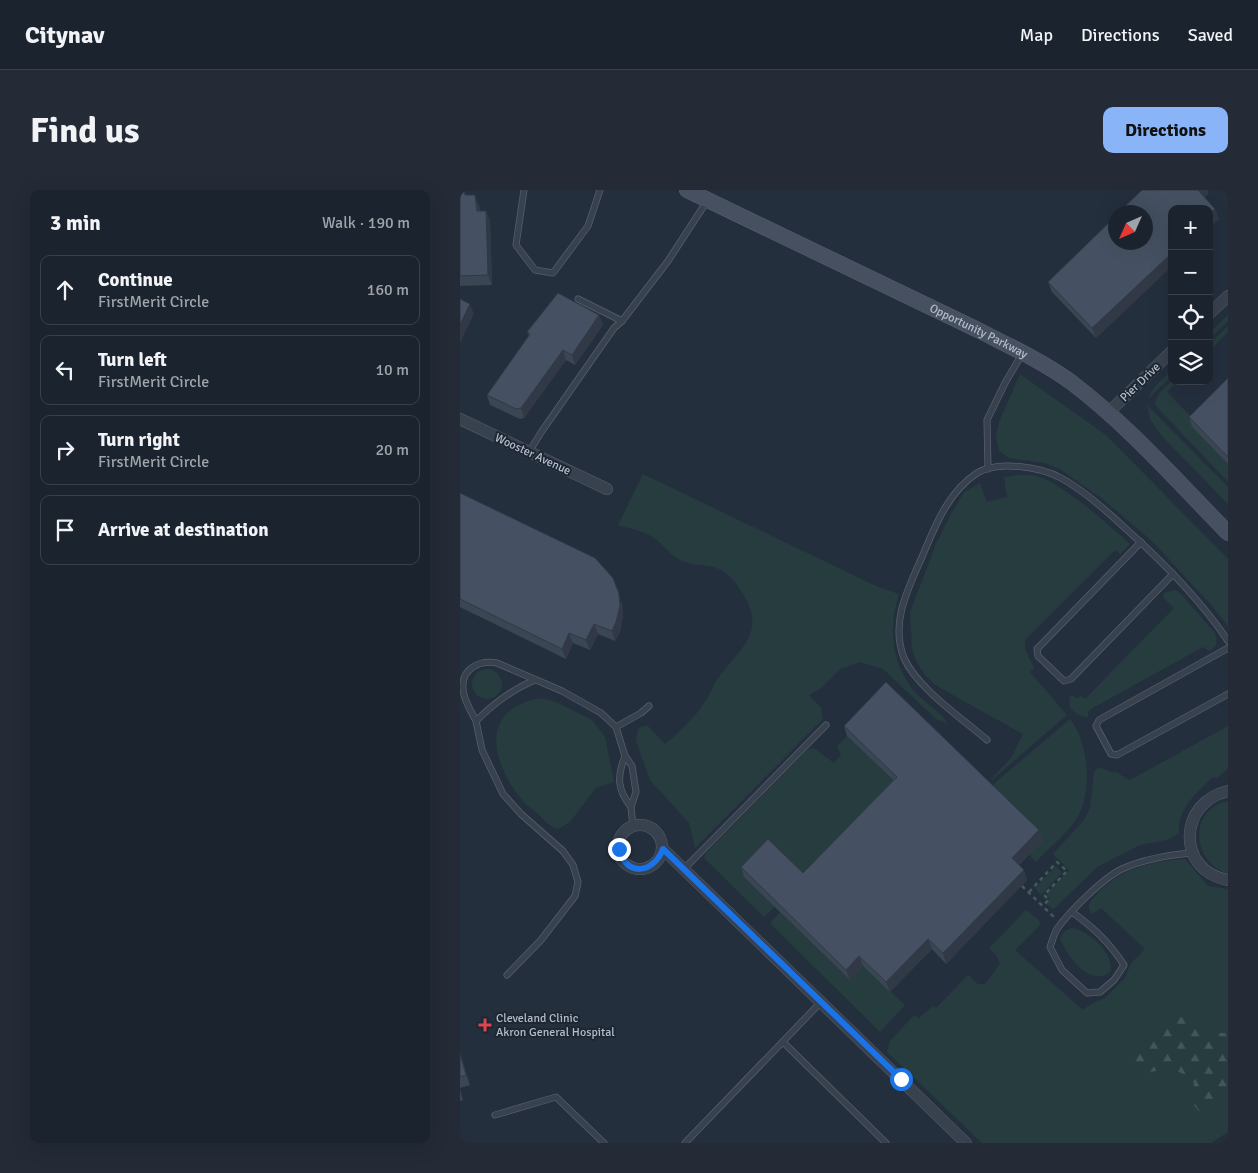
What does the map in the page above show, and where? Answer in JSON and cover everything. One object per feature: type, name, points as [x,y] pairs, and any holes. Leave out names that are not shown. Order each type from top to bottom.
[{"type":"main road","name":"Opportunity Parkway","points":[[688,190],[1023,352],[1070,382],[1126,428],[1228,533]]},
{"type":"street","points":[[1213,310],[1228,296]]},
{"type":"street","name":"Pier Drive","points":[[1108,413],[1168,355]]},
{"type":"street","name":"Wooster Avenue","points":[[460,419],[607,489]]},
{"type":"street","points":[[1228,791],[1209,799],[1192,819],[1189,830],[1189,842],[1192,853],[1201,867],[1212,876],[1228,880]]},
{"type":"street","points":[[663,849],[656,862],[650,866],[637,868],[624,862],[619,849],[622,835],[633,826],[648,827],[654,830],[659,836],[663,849],[966,1143]]},
{"type":"lane","points":[[524,190],[516,245],[535,270],[553,273],[588,226],[600,190]]},
{"type":"lane","points":[[529,452],[614,328],[622,321],[668,260],[708,199]]},
{"type":"lane","points":[[578,299],[622,321]]},
{"type":"lane","points":[[988,469],[987,420],[1023,352]]},
{"type":"lane","points":[[987,740],[922,684],[904,658],[899,634],[902,605],[933,530],[955,491],[978,472],[999,466],[1045,471],[1062,479],[1104,509],[1141,542],[1202,605],[1228,641]]},
{"type":"lane","points":[[1141,542],[1037,649],[1038,656],[1064,681],[1070,679],[1173,574]]},
{"type":"lane","points":[[1228,648],[1099,720],[1096,726],[1111,754],[1117,755],[1228,694]]},
{"type":"lane","points":[[507,975],[541,940],[576,896],[578,882],[573,866],[563,851],[521,814],[503,794],[482,750],[476,722],[462,690],[465,676],[469,669],[486,661],[497,663],[562,691],[601,713],[616,727],[625,756],[632,766],[636,792],[631,807],[633,826]]},
{"type":"lane","points":[[476,722],[498,702],[520,686],[535,680]]},
{"type":"lane","points":[[616,727],[642,713],[649,706]]},
{"type":"lane","points":[[684,869],[826,724]]},
{"type":"lane","points":[[625,756],[619,771],[621,794],[631,807]]},
{"type":"lane","points":[[1072,912],[1095,929],[1124,965],[1114,980],[1100,992],[1087,993],[1062,970],[1050,947],[1056,930],[1072,912],[1097,887],[1121,870],[1164,855],[1192,853]]},
{"type":"lane","points":[[685,1143],[821,1002]]},
{"type":"lane","points":[[783,1042],[886,1143]]},
{"type":"lane","points":[[495,1115],[556,1097],[604,1143]]},
{"type":"path","points":[[1029,892],[1057,862],[1062,866],[1066,871],[1044,895],[1048,900],[1043,906]]},
{"type":"path","points":[[1022,886],[1062,924]]},
{"type":"green space","points":[[1228,315],[1228,321],[1213,336],[1213,329]]},
{"type":"green space","points":[[1228,326],[1228,332],[1213,347],[1213,340]]},
{"type":"green space","points":[[1020,374],[1106,435],[1228,559],[1228,626],[1153,542],[1105,501],[1060,469],[1044,463],[1009,458],[999,451],[996,436],[999,422]]},
{"type":"green space","points":[[1168,374],[1168,380],[1148,399],[1154,387]]},
{"type":"green space","points":[[1168,385],[1174,385],[1167,392],[1193,419],[1192,427],[1228,464],[1228,482],[1156,406],[1158,395]]},
{"type":"green space","points":[[1147,405],[1228,487],[1228,504],[1160,434],[1150,419]]},
{"type":"green space","points":[[643,474],[876,586],[899,594],[893,620],[896,658],[907,681],[915,692],[941,715],[948,724],[936,719],[883,669],[860,662],[840,669],[821,688],[809,695],[821,708],[823,719],[695,848],[689,823],[650,780],[636,741],[638,729],[642,726],[648,726],[665,744],[681,730],[700,709],[715,683],[740,652],[751,632],[752,621],[750,609],[743,594],[733,580],[723,571],[710,566],[686,563],[673,555],[650,535],[618,525]]},
{"type":"green space","points":[[1033,475],[1056,485],[1083,504],[1130,544],[1120,554],[1115,550],[1025,640],[1025,649],[1034,668],[1030,672],[1067,715],[992,780],[1011,758],[1023,734],[935,685],[925,675],[916,661],[912,649],[910,612],[936,544],[964,492],[980,483],[987,502],[1007,497],[1004,477]]},
{"type":"green space","points":[[1175,590],[1180,593],[1215,633],[1217,642],[1214,648],[1209,651],[1203,647],[1091,709],[1088,712],[1088,717],[1073,711],[1069,705],[1070,696],[1072,695],[1077,698],[1081,696],[1085,699],[1174,608],[1163,597],[1164,593]]},
{"type":"green space","points":[[487,669],[498,673],[502,684],[498,695],[487,699],[476,695],[472,684],[476,673]]},
{"type":"green space","points":[[542,698],[556,702],[592,720],[605,737],[614,782],[596,788],[570,822],[558,829],[546,822],[527,805],[511,785],[498,754],[496,738],[499,725],[508,713],[521,704]]},
{"type":"green space","points":[[1070,719],[1081,739],[1084,751],[1087,777],[1084,801],[1072,825],[1036,862],[1029,855],[1042,840],[989,788]]},
{"type":"green space","points":[[1228,726],[1228,768],[1217,778],[1213,777],[1194,795],[1184,809],[1179,825],[1179,834],[1166,840],[1140,845],[1097,867],[1056,907],[1053,909],[1046,904],[1049,899],[1047,893],[1069,870],[1053,854],[1084,820],[1090,808],[1094,772],[1097,768],[1117,772],[1130,780]]},
{"type":"green space","points":[[847,736],[900,787],[764,917],[704,858],[706,853],[806,751],[811,748],[815,749],[834,763],[841,755],[837,746]]},
{"type":"green space","points":[[1228,801],[1228,874],[1216,868],[1207,859],[1201,848],[1199,836],[1201,824],[1206,814],[1215,806]]},
{"type":"green space","points":[[1185,859],[1208,886],[1228,889],[1228,1132],[1211,1143],[982,1143],[887,1052],[890,1041],[914,1015],[919,1018],[933,1006],[936,1008],[968,975],[978,984],[985,984],[1000,964],[996,955],[989,948],[1026,910],[1039,920],[1040,925],[1015,950],[1083,1010],[1105,998],[1125,978],[1131,963],[1145,949],[1101,908],[1092,914],[1089,908],[1091,901],[1106,885],[1126,872],[1149,864]]},
{"type":"green space","points":[[1056,866],[1062,873],[1041,895],[1035,888]]},
{"type":"green space","points":[[780,912],[849,979],[863,966],[905,1005],[880,1032],[770,923]]},
{"type":"green space","points":[[1072,928],[1086,933],[1099,944],[1109,958],[1110,972],[1102,976],[1095,976],[1080,968],[1068,954],[1060,939],[1064,932]]},
{"type":"green space","points":[[1180,1017],[1200,1022],[1218,1033],[1228,1033],[1228,1093],[1210,1111],[1201,1114],[1192,1103],[1194,1083],[1188,1077],[1170,1070],[1142,1075],[1132,1069],[1132,1057]]},
{"type":"building","points":[[460,190],[464,190],[465,195],[475,195],[477,211],[486,211],[488,275],[460,276]]},
{"type":"building","points":[[1142,190],[1198,190],[1211,205],[1168,205],[1168,257],[1092,328],[1048,282],[1108,224],[1108,250],[1153,250],[1153,205],[1126,205]]},
{"type":"building","points":[[558,293],[599,315],[572,355],[563,350],[521,408],[516,409],[487,395],[530,334],[527,332]]},
{"type":"building","points":[[460,299],[470,304],[460,325]]},
{"type":"building","points":[[1228,378],[1228,457],[1189,417]]},
{"type":"building","points":[[460,493],[595,558],[613,578],[619,594],[620,606],[612,631],[594,624],[586,640],[569,633],[562,649],[460,599]]},
{"type":"building","points":[[886,682],[1039,830],[1012,858],[1024,870],[943,953],[928,939],[886,982],[859,956],[846,970],[741,867],[768,839],[803,873],[897,777],[844,726]]},
{"type":"building","points":[[460,1054],[466,1075],[460,1077]]},
{"type":"place","name":"Cleveland Clinic Akron General Hospital","points":[[485,1025]]},
{"type":"route","points":[[619,849],[620,856],[624,862],[630,866],[644,868],[656,862],[663,849],[901,1079]]}]
